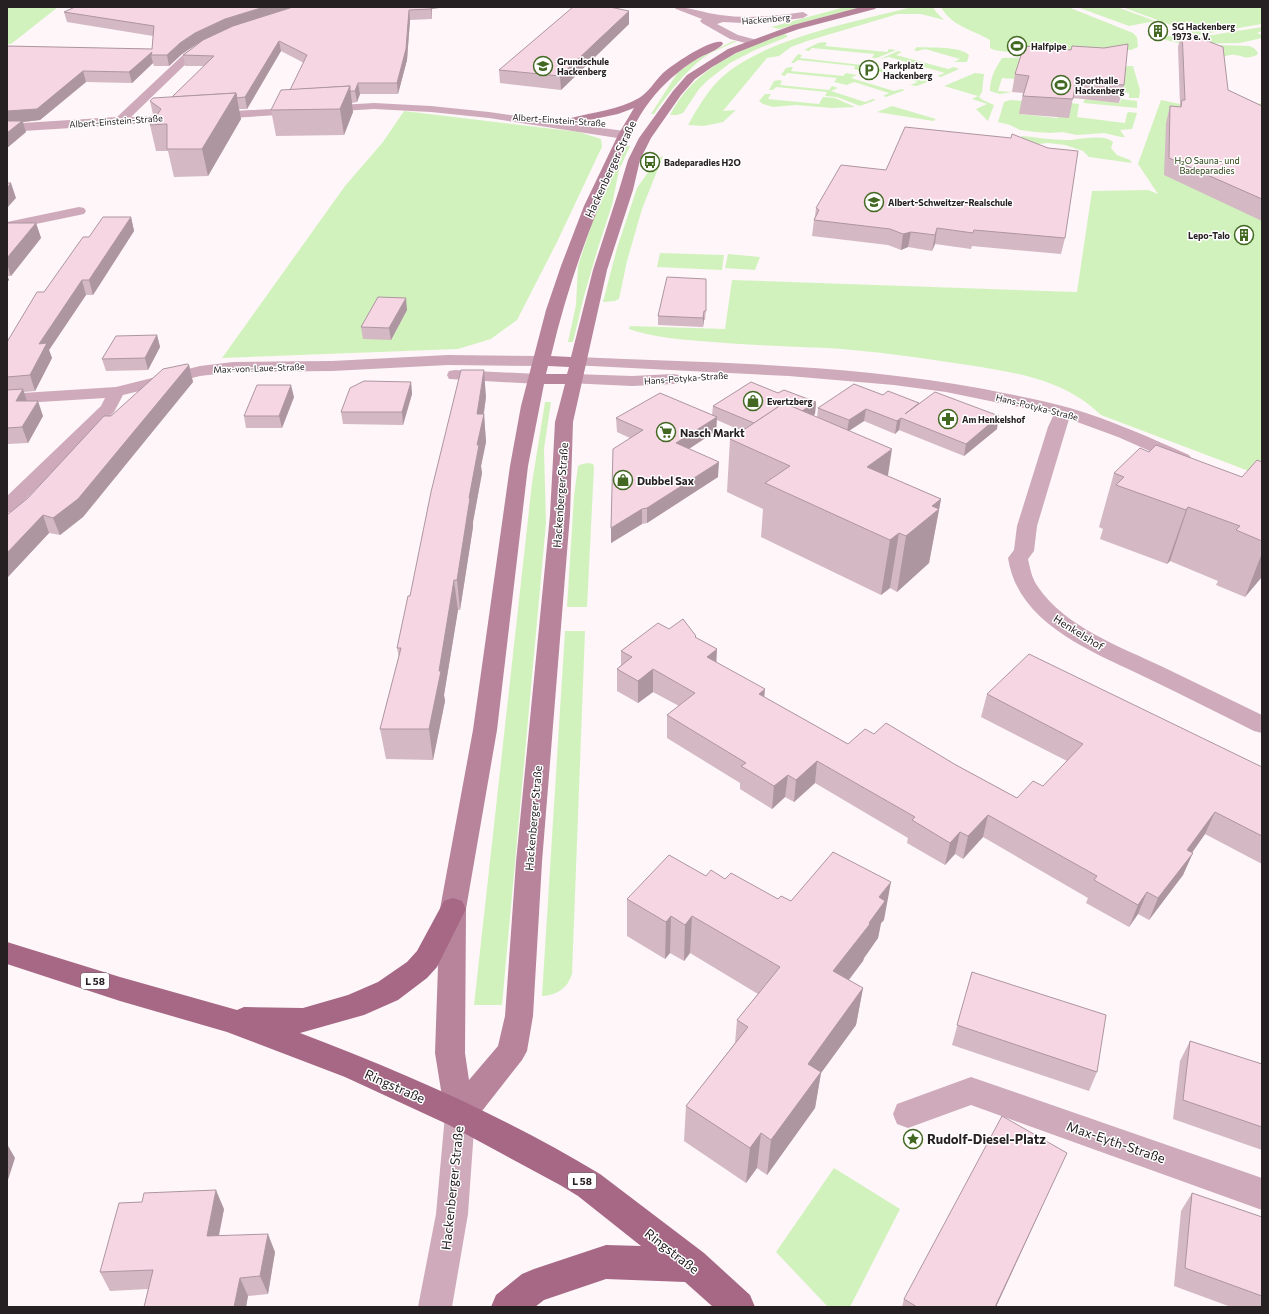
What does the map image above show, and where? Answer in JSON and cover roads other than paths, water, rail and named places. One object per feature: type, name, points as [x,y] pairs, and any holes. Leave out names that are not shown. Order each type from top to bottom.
[{"type":"main road","points":[[230,1020],[303,1021],[354,1006],[388,991],[417,970],[427,959],[453,909]]},
{"type":"main road","name":"Ringstraße","points":[[7,953],[120,989],[230,1020],[356,1068],[460,1115],[572,1174],[692,1265],[738,1307]]},
{"type":"main road","points":[[508,1307],[534,1286],[606,1262],[692,1265]]},
{"type":"street","name":"Hackenberg","points":[[679,7],[705,16],[752,36]]},
{"type":"street","name":"Hackenberg","points":[[679,7],[734,37],[752,36]]},
{"type":"street","name":"Hackenberger Straße","points":[[460,1115],[512,1051],[519,1016],[531,846],[560,516],[564,429],[600,270],[626,190],[634,160],[649,133],[677,93],[691,77],[752,36],[803,15],[836,7]]},
{"type":"street","name":"Hackenberger Straße","points":[[752,36],[769,36],[796,27],[872,7]]},
{"type":"street","name":"Hackenberg","points":[[705,16],[732,21],[756,21],[803,15]]},
{"type":"street","name":"Hackenberger Straße","points":[[435,1307],[452,1214],[460,1115],[450,1053],[453,909],[485,730],[519,466],[530,406],[558,296],[568,266],[591,206],[627,130],[644,100],[663,79],[679,65],[701,52],[734,37]]},
{"type":"street","points":[[121,120],[187,57],[216,38]]},
{"type":"street","points":[[575,120],[614,112],[644,100]]},
{"type":"street","name":"Albert-Einstein-Straße","points":[[7,128],[351,106],[431,109],[627,130]]},
{"type":"street","name":"Albert-Einstein-Straße","points":[[489,115],[575,120],[627,130]]},
{"type":"street","points":[[627,130],[649,133]]},
{"type":"street","points":[[7,226],[79,211]]},
{"type":"street","name":"Max-von-Laue-Straße","points":[[7,399],[116,392],[212,369],[254,366],[332,366],[417,374],[540,370]]},
{"type":"street","points":[[540,370],[576,371]]},
{"type":"street","name":"Hans-Potyka-Straße","points":[[576,371],[632,381],[798,372],[842,374],[935,385],[986,394],[1064,412],[1152,445],[1199,467]]},
{"type":"street","points":[[7,507],[108,408],[116,392]]},
{"type":"street","name":"Henkelshof","points":[[1064,412],[1027,526],[1024,551],[1018,558],[1021,575],[1026,585],[1032,594],[1050,613],[1085,638],[1262,725]]},
{"type":"street","name":"Max-Eyth-Straße","points":[[908,1114],[971,1091],[1262,1194]]},
{"type":"place","name":"SG Hackenberg 1973 e. V.","points":[[1158,31]]},
{"type":"place","name":"Halfpipe","points":[[1017,46]]},
{"type":"place","name":"Grundschule Hackenberg","points":[[543,66]]},
{"type":"place","name":"Parkplatz Hackenberg","points":[[869,70]]},
{"type":"place","name":"Sporthalle Hackenberg","points":[[1061,85]]},
{"type":"place","name":"Badeparadies H2O","points":[[650,162]]},
{"type":"place","name":"Albert-Schweitzer-Realschule","points":[[874,202]]},
{"type":"place","name":"Lepo-Talo","points":[[1244,235]]},
{"type":"place","name":"Evertzberg","points":[[753,401]]},
{"type":"place","name":"Am Henkelshof","points":[[948,419]]},
{"type":"place","name":"Nasch Markt","points":[[666,432]]},
{"type":"place","name":"Dubbel Sax","points":[[623,480]]},
{"type":"place","name":"Rudolf-Diesel-Platz","points":[[913,1139]]},
{"type":"park label","name":"H₂O Sauna- und Badeparadies","points":[[1207,166]]}]
